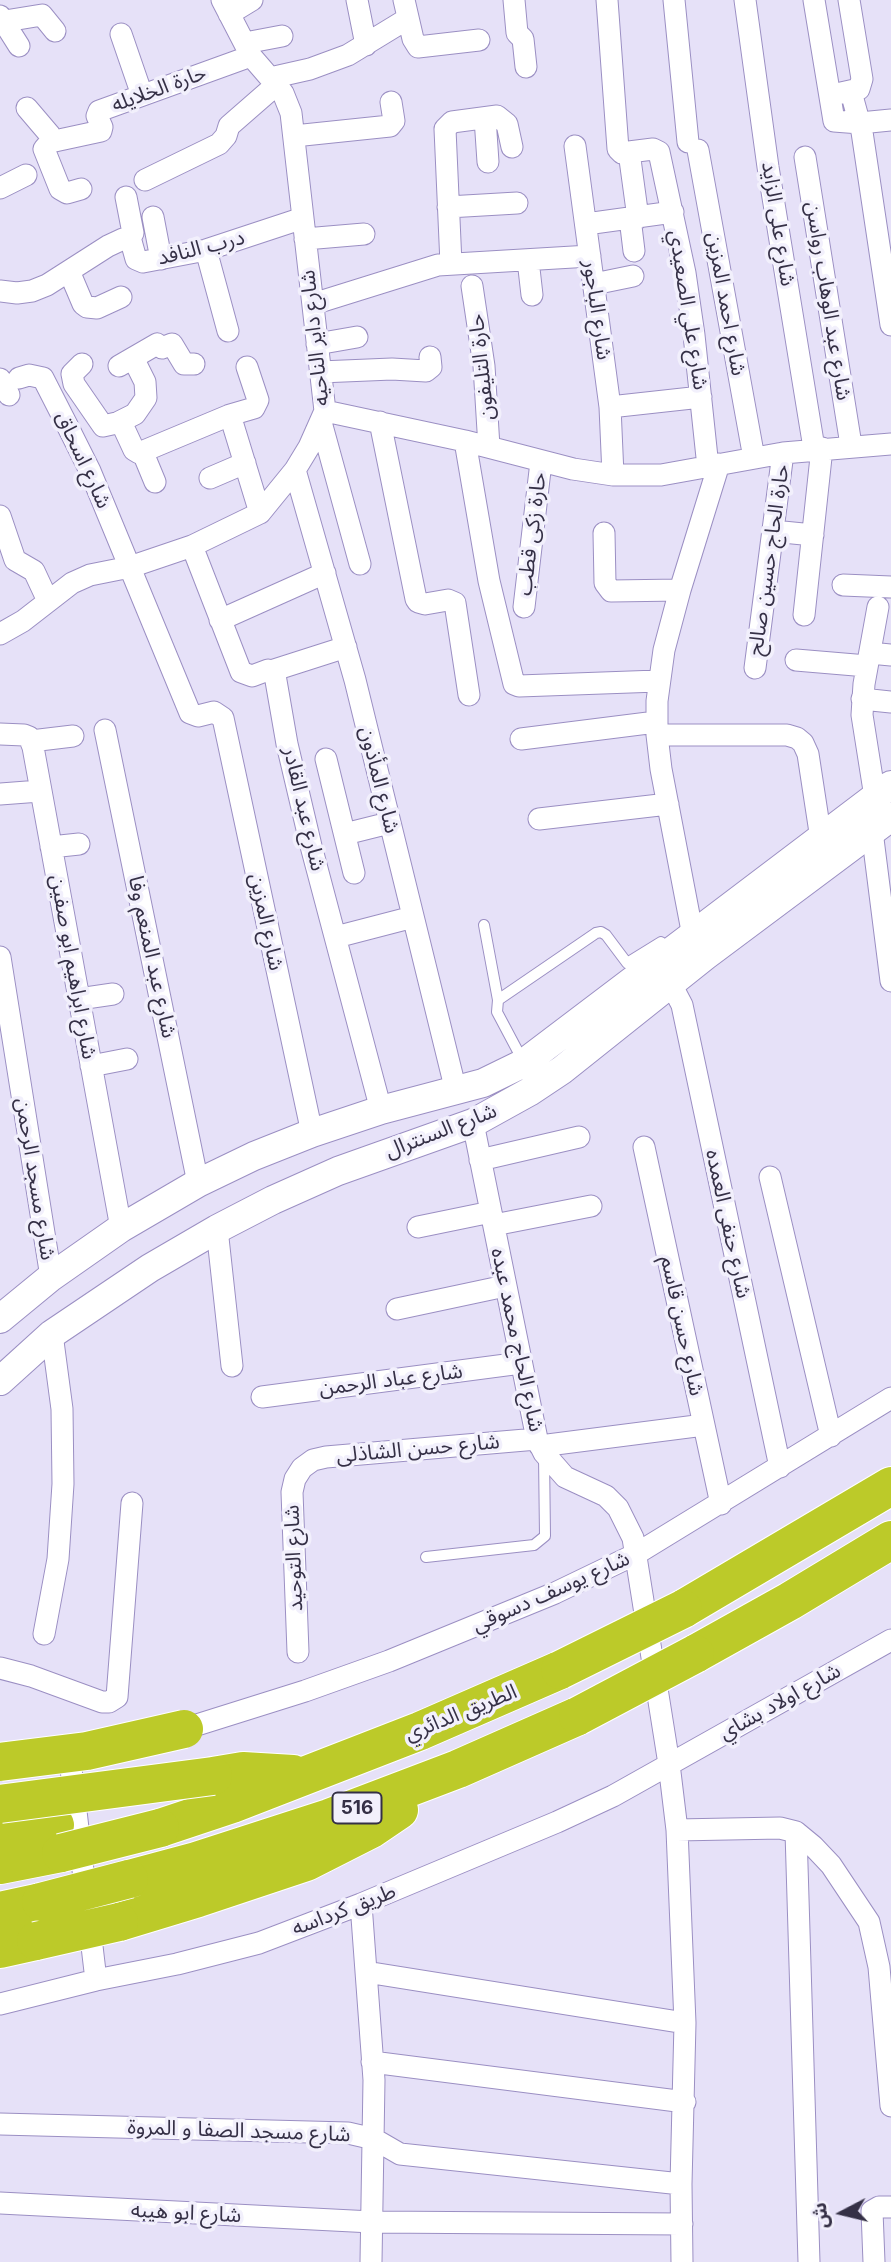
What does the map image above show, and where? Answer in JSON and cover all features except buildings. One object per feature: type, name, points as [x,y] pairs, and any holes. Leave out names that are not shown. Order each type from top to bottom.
[{"type":"highway","name":"الطريق الدائري","points":[[0,1865],[58,1839],[160,1828],[232,1804],[432,1726],[560,1670],[683,1609],[891,1486]]},
{"type":"highway","name":"516","points":[[0,1911],[129,1879],[289,1832],[458,1769],[578,1716],[790,1601],[891,1540]]},
{"type":"highway","points":[[0,1762],[87,1751],[184,1729]]},
{"type":"highway","points":[[18,1945],[119,1922],[306,1862],[371,1829],[458,1769]]},
{"type":"highway","points":[[0,1804],[243,1772],[273,1771],[302,1775]]},
{"type":"highway","points":[[0,1834],[58,1839],[213,1776]]},
{"type":"street","points":[[225,7],[252,0]]},
{"type":"street","points":[[357,0],[366,45]]},
{"type":"street","points":[[514,0],[517,33],[523,39],[526,68]]},
{"type":"street","points":[[607,0],[617,147],[620,152],[629,152],[634,251]]},
{"type":"street","name":"شارع احمد المزين","points":[[674,0],[693,146],[754,458]]},
{"type":"street","name":"شارع على الزايد","points":[[745,0],[768,167],[818,448],[813,536],[804,615]]},
{"type":"street","points":[[814,0],[832,118],[837,122],[860,123],[891,120]]},
{"type":"street","points":[[828,94],[859,89],[862,79],[849,0]]},
{"type":"street","name":"شارع داير الناحيه","points":[[0,634],[23,621],[72,583],[90,575],[130,567],[192,546],[260,513],[295,470],[323,416],[294,136],[287,100],[248,49],[225,7]]},
{"type":"street","points":[[145,180],[219,144],[226,136],[229,126],[273,82],[366,45],[405,10],[418,47],[479,40]]},
{"type":"street","points":[[19,46],[1,20],[42,15],[55,31]]},
{"type":"street","points":[[121,34],[142,94]]},
{"type":"street","name":"حارة الخلايله","points":[[50,142],[101,131],[97,116],[99,111],[282,36]]},
{"type":"street","points":[[851,92],[860,123],[891,326]]},
{"type":"street","points":[[294,136],[390,126],[394,121],[391,102]]},
{"type":"street","points":[[27,108],[46,129],[51,139],[44,149],[60,189],[67,193],[80,189]]},
{"type":"street","points":[[451,264],[445,129],[452,122],[497,116],[505,120],[512,147]]},
{"type":"street","points":[[485,118],[488,162]]},
{"type":"street","name":"شارع الباجور","points":[[576,146],[610,407],[613,475]]},
{"type":"street","name":"شارع علي الصعيدي","points":[[629,152],[653,149],[660,155],[673,212],[694,335],[713,466]]},
{"type":"street","name":"شارع عبد الوهاب رواسن","points":[[805,157],[851,445]]},
{"type":"street","points":[[0,188],[26,175]]},
{"type":"street","points":[[126,197],[133,233],[129,240]]},
{"type":"street","points":[[449,207],[517,203]]},
{"type":"street","points":[[586,224],[673,212]]},
{"type":"street","points":[[153,216],[161,259]]},
{"type":"street","name":"درب النافد","points":[[0,292],[32,291],[47,285],[112,243],[129,240],[139,261],[161,259],[304,229],[364,234]]},
{"type":"street","points":[[206,250],[228,331]]},
{"type":"street","points":[[313,304],[429,267],[590,256]]},
{"type":"street","points":[[528,260],[532,295]]},
{"type":"street","points":[[69,271],[83,304],[87,307],[97,308],[121,297]]},
{"type":"street","points":[[594,284],[633,276]]},
{"type":"street","name":"حارة التليفون","points":[[472,286],[484,366],[489,447]]},
{"type":"street","points":[[317,344],[357,337]]},
{"type":"street","points":[[82,365],[72,374],[74,383],[103,426],[108,426],[135,414],[146,398],[145,382],[126,362],[157,344],[160,348],[171,344],[184,364],[194,364]]},
{"type":"street","points":[[320,372],[378,369],[426,371],[431,367],[429,357]]},
{"type":"street","points":[[119,422],[134,450],[143,453],[230,415],[254,408],[257,403],[247,367]]},
{"type":"street","name":"شارع اسحاق","points":[[9,384],[29,375],[43,378],[90,471],[130,567]]},
{"type":"street","points":[[610,407],[701,397]]},
{"type":"street","points":[[230,415],[260,513]]},
{"type":"street","points":[[360,564],[323,416],[380,422],[541,462],[613,475],[661,475],[818,448],[891,444]]},
{"type":"street","points":[[380,422],[416,599],[425,604],[448,600],[455,603],[469,695]]},
{"type":"street","points":[[465,441],[489,581],[514,684],[519,686],[658,681]]},
{"type":"street","points":[[143,453],[155,482]]},
{"type":"street","name":"حارة الحاج حسين صالح","points":[[755,668],[783,453]]},
{"type":"street","name":"حارة زكى قطب","points":[[524,607],[541,462]]},
{"type":"street","points":[[210,478],[245,463]]},
{"type":"street","points":[[693,936],[657,729],[658,681],[713,466]]},
{"type":"street","name":"شارع المأذون","points":[[295,470],[346,647],[456,1091]]},
{"type":"street","points":[[0,516],[16,566]]},
{"type":"street","points":[[773,531],[813,536]]},
{"type":"street","points":[[604,533],[605,583],[611,590],[680,590]]},
{"type":"street","points":[[192,546],[241,672],[252,676],[346,647]]},
{"type":"street","points":[[16,566],[46,554]]},
{"type":"street","points":[[16,566],[34,570],[48,601]]},
{"type":"street","name":"شارع المزين","points":[[130,567],[190,713],[198,716],[214,712],[219,713],[223,719],[312,1133]]},
{"type":"street","points":[[220,620],[325,573]]},
{"type":"street","points":[[843,585],[891,587]]},
{"type":"street","points":[[878,607],[876,658],[862,699],[862,715],[882,807],[891,981]]},
{"type":"street","points":[[796,660],[876,658]]},
{"type":"street","name":"شارع عبد القادر","points":[[271,671],[276,679],[288,744],[381,1110]]},
{"type":"street","points":[[862,699],[891,702]]},
{"type":"street","points":[[521,739],[657,729],[787,735],[797,738],[803,743],[808,754],[821,839]]},
{"type":"street","name":"شارع عبد المنعم وفا","points":[[105,730],[198,1183]]},
{"type":"street","points":[[0,734],[18,733],[29,737],[31,741],[73,736]]},
{"type":"street","name":"شارع ابراهيم ابو صفين","points":[[31,741],[121,1228]]},
{"type":"street","points":[[326,759],[354,873]]},
{"type":"street","points":[[0,794],[40,791]]},
{"type":"street","points":[[540,819],[668,804]]},
{"type":"street","name":"شارع السنترال","points":[[0,1319],[51,1277],[121,1228],[198,1183],[254,1156],[312,1133],[381,1110],[483,1083],[524,1063],[821,839],[882,807]]},
{"type":"street","name":"شارع السنترال","points":[[0,1381],[52,1334],[150,1268],[217,1229],[338,1171],[484,1118],[562,1070],[671,984],[882,807]]},
{"type":"street","points":[[345,834],[389,823]]},
{"type":"street","points":[[51,847],[79,844]]},
{"type":"street","points":[[336,937],[413,917]]},
{"type":"street","name":"شارع مسجد الرحمن","points":[[0,957],[51,1277]]},
{"type":"street","name":"شارع حنفى العمده","points":[[671,984],[682,1005],[780,1467]]},
{"type":"street","points":[[79,999],[113,995]]},
{"type":"street","points":[[91,1066],[127,1059]]},
{"type":"street","points":[[483,1083],[484,1118]]},
{"type":"street","name":"شارع الحاج محمد عبده","points":[[484,1118],[480,1160],[540,1446],[565,1477],[606,1496],[618,1508],[633,1538],[636,1554],[677,1830],[685,2023],[682,2262]]},
{"type":"street","points":[[480,1160],[579,1137]]},
{"type":"street","name":"شارع حسن قاسم","points":[[643,1147],[721,1504]]},
{"type":"street","points":[[770,1177],[831,1436]]},
{"type":"street","points":[[418,1227],[591,1206]]},
{"type":"street","points":[[217,1229],[232,1366]]},
{"type":"street","points":[[397,1309],[506,1286]]},
{"type":"street","points":[[44,1634],[58,1559],[64,1484],[62,1409],[52,1334]]},
{"type":"street","name":"شارع عباد الرحمن","points":[[262,1398],[521,1363]]},
{"type":"street","name":"شارع يوسف دسوقي","points":[[184,1729],[389,1661],[496,1618],[636,1554],[891,1398]]},
{"type":"street","name":"شارع حسن الشاذلى","points":[[302,1468],[313,1460],[326,1457],[540,1446],[704,1425]]},
{"type":"street","name":"شارع التوحيد","points":[[298,1652],[292,1492],[295,1479],[302,1468]]},
{"type":"street","points":[[0,1668],[31,1676],[103,1702],[117,1697],[132,1503]]},
{"type":"street","name":"شارع اولاد بشاي","points":[[669,1764],[891,1640]]},
{"type":"street","points":[[0,1751],[53,1746],[68,1752],[96,1980]]},
{"type":"street","name":"طريق كرداسه","points":[[0,2004],[259,1943],[361,1904],[568,1817],[613,1796],[669,1764]]},
{"type":"street","points":[[677,1830],[780,1829],[796,1832],[831,1865],[869,1922],[885,1966],[891,2106]]},
{"type":"street","points":[[796,1832],[808,2262]]},
{"type":"street","points":[[361,1904],[372,2062],[374,2139],[371,2262]]},
{"type":"street","points":[[366,1972],[685,2023]]},
{"type":"street","points":[[372,2062],[685,2102]]},
{"type":"street","name":"شارع مسجد الصفا و المروة","points":[[0,2124],[348,2133],[374,2139],[400,2154],[681,2184]]},
{"type":"street","name":"شارع ابو هيبه","points":[[0,2203],[372,2222],[681,2224]]},
{"type":"street","points":[[874,2262],[872,2211],[879,2207],[891,2207]]},
{"type":"lane","points":[[484,925],[498,1000],[497,1012],[524,1063]]},
{"type":"lane","points":[[498,1000],[596,933],[604,933],[627,963],[660,942]]},
{"type":"lane","points":[[426,1557],[534,1545],[545,1536],[540,1446]]}]
